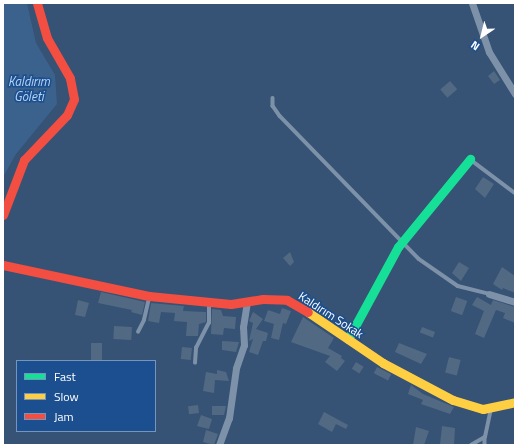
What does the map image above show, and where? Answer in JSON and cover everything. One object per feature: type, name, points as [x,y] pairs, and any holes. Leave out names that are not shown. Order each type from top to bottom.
[{"type":"street","points":[[3,215],[24,160],[67,115],[73,105],[72,84],[47,38],[37,3]]},
{"type":"street","points":[[472,3],[489,52],[515,94]]},
{"type":"street","points":[[348,339],[401,243],[470,159]]},
{"type":"street","name":"Kaldırım Sokak","points":[[3,265],[149,296],[209,303],[247,303],[263,299],[286,300],[311,314],[383,363],[453,400],[474,407],[491,409],[515,402]]},
{"type":"street","points":[[488,294],[515,302]]},
{"type":"street","points":[[219,445],[229,418],[236,368],[244,345],[244,320],[247,303]]},
{"type":"lane","points":[[273,98],[274,106],[280,116],[401,243],[450,282],[468,291],[488,294]]},
{"type":"lane","points":[[470,159],[515,193]]},
{"type":"lane","points":[[138,332],[144,320],[149,296]]},
{"type":"lane","points":[[195,363],[196,348],[209,323],[209,303]]},
{"type":"lane","points":[[485,445],[485,437],[491,409]]},
{"type":"lane","points":[[471,445],[485,437]]},
{"type":"water","name":"Kaldırım Göleti","points":[[3,3],[27,3],[36,43],[55,75],[57,104],[16,154],[3,177]]},
{"type":"building","points":[[494,71],[500,80],[494,84],[488,76]]},
{"type":"building","points":[[450,81],[457,89],[447,98],[440,90]]},
{"type":"building","points":[[483,177],[494,184],[485,198],[475,189]]},
{"type":"building","points":[[290,252],[294,262],[290,266],[283,258]]},
{"type":"building","points":[[459,262],[469,268],[461,281],[452,273]]},
{"type":"building","points":[[502,267],[515,276],[515,293],[503,288],[502,290],[493,284]]},
{"type":"building","points":[[101,292],[145,302],[142,315],[131,312],[132,310],[98,303]]},
{"type":"building","points":[[456,297],[467,301],[462,315],[451,311]]},
{"type":"building","points":[[477,297],[491,305],[493,300],[515,307],[515,323],[503,318],[505,313],[496,310],[484,338],[475,334],[484,311],[472,305]]},
{"type":"building","points":[[78,300],[89,303],[85,317],[75,315]]},
{"type":"building","points":[[151,303],[184,306],[183,311],[206,312],[206,322],[199,324],[198,336],[186,336],[187,322],[174,321],[175,313],[161,312],[159,323],[148,321]]},
{"type":"building","points":[[282,308],[291,311],[286,324],[283,323],[279,340],[271,338],[274,324],[264,321],[268,310],[280,314]]},
{"type":"building","points":[[212,309],[221,310],[223,316],[236,317],[235,329],[224,328],[223,335],[211,334]]},
{"type":"building","points":[[253,312],[263,319],[256,329],[268,333],[266,341],[263,341],[258,355],[249,352],[253,339],[249,341],[253,323],[249,321]]},
{"type":"building","points":[[303,317],[334,338],[328,348],[342,356],[341,358],[345,361],[337,371],[325,362],[330,356],[291,342]]},
{"type":"building","points":[[114,326],[132,327],[131,340],[113,339]]},
{"type":"building","points":[[422,327],[435,332],[433,338],[420,333]]},
{"type":"building","points":[[222,341],[239,342],[236,352],[222,350]]},
{"type":"building","points":[[91,343],[102,343],[102,360],[91,360]]},
{"type":"building","points":[[399,343],[427,354],[421,364],[395,352]]},
{"type":"building","points":[[182,347],[192,348],[191,360],[181,359]]},
{"type":"building","points":[[449,357],[461,360],[457,375],[445,373]]},
{"type":"building","points":[[356,362],[364,367],[359,374],[352,369]]},
{"type":"building","points":[[377,367],[391,374],[388,381],[374,373]]},
{"type":"building","points":[[217,370],[226,372],[229,381],[215,380],[214,393],[203,391],[206,372],[217,374]]},
{"type":"building","points":[[411,385],[423,394],[454,407],[450,414],[421,404],[423,400],[408,394]]},
{"type":"building","points":[[198,405],[199,413],[189,414],[188,406]]},
{"type":"building","points":[[212,406],[226,406],[224,415],[212,415]]},
{"type":"building","points":[[324,412],[348,425],[346,429],[336,424],[332,432],[318,424]]},
{"type":"building","points":[[201,415],[212,419],[209,429],[197,426]]},
{"type":"building","points":[[442,426],[455,428],[454,445],[440,445]]},
{"type":"building","points":[[416,427],[429,431],[424,445],[413,445]]},
{"type":"building","points":[[206,430],[218,434],[214,445],[203,442]]},
{"type":"traffic: fast","points":[[348,339],[398,247],[470,159]]},
{"type":"traffic: slow","points":[[308,312],[383,363],[453,400],[483,409],[515,402]]},
{"type":"traffic: jam","points":[[3,215],[24,160],[67,115],[74,99],[70,78],[47,38],[37,3]]},
{"type":"traffic: jam","points":[[3,265],[149,296],[231,304],[263,299],[287,300],[308,312]]}]
